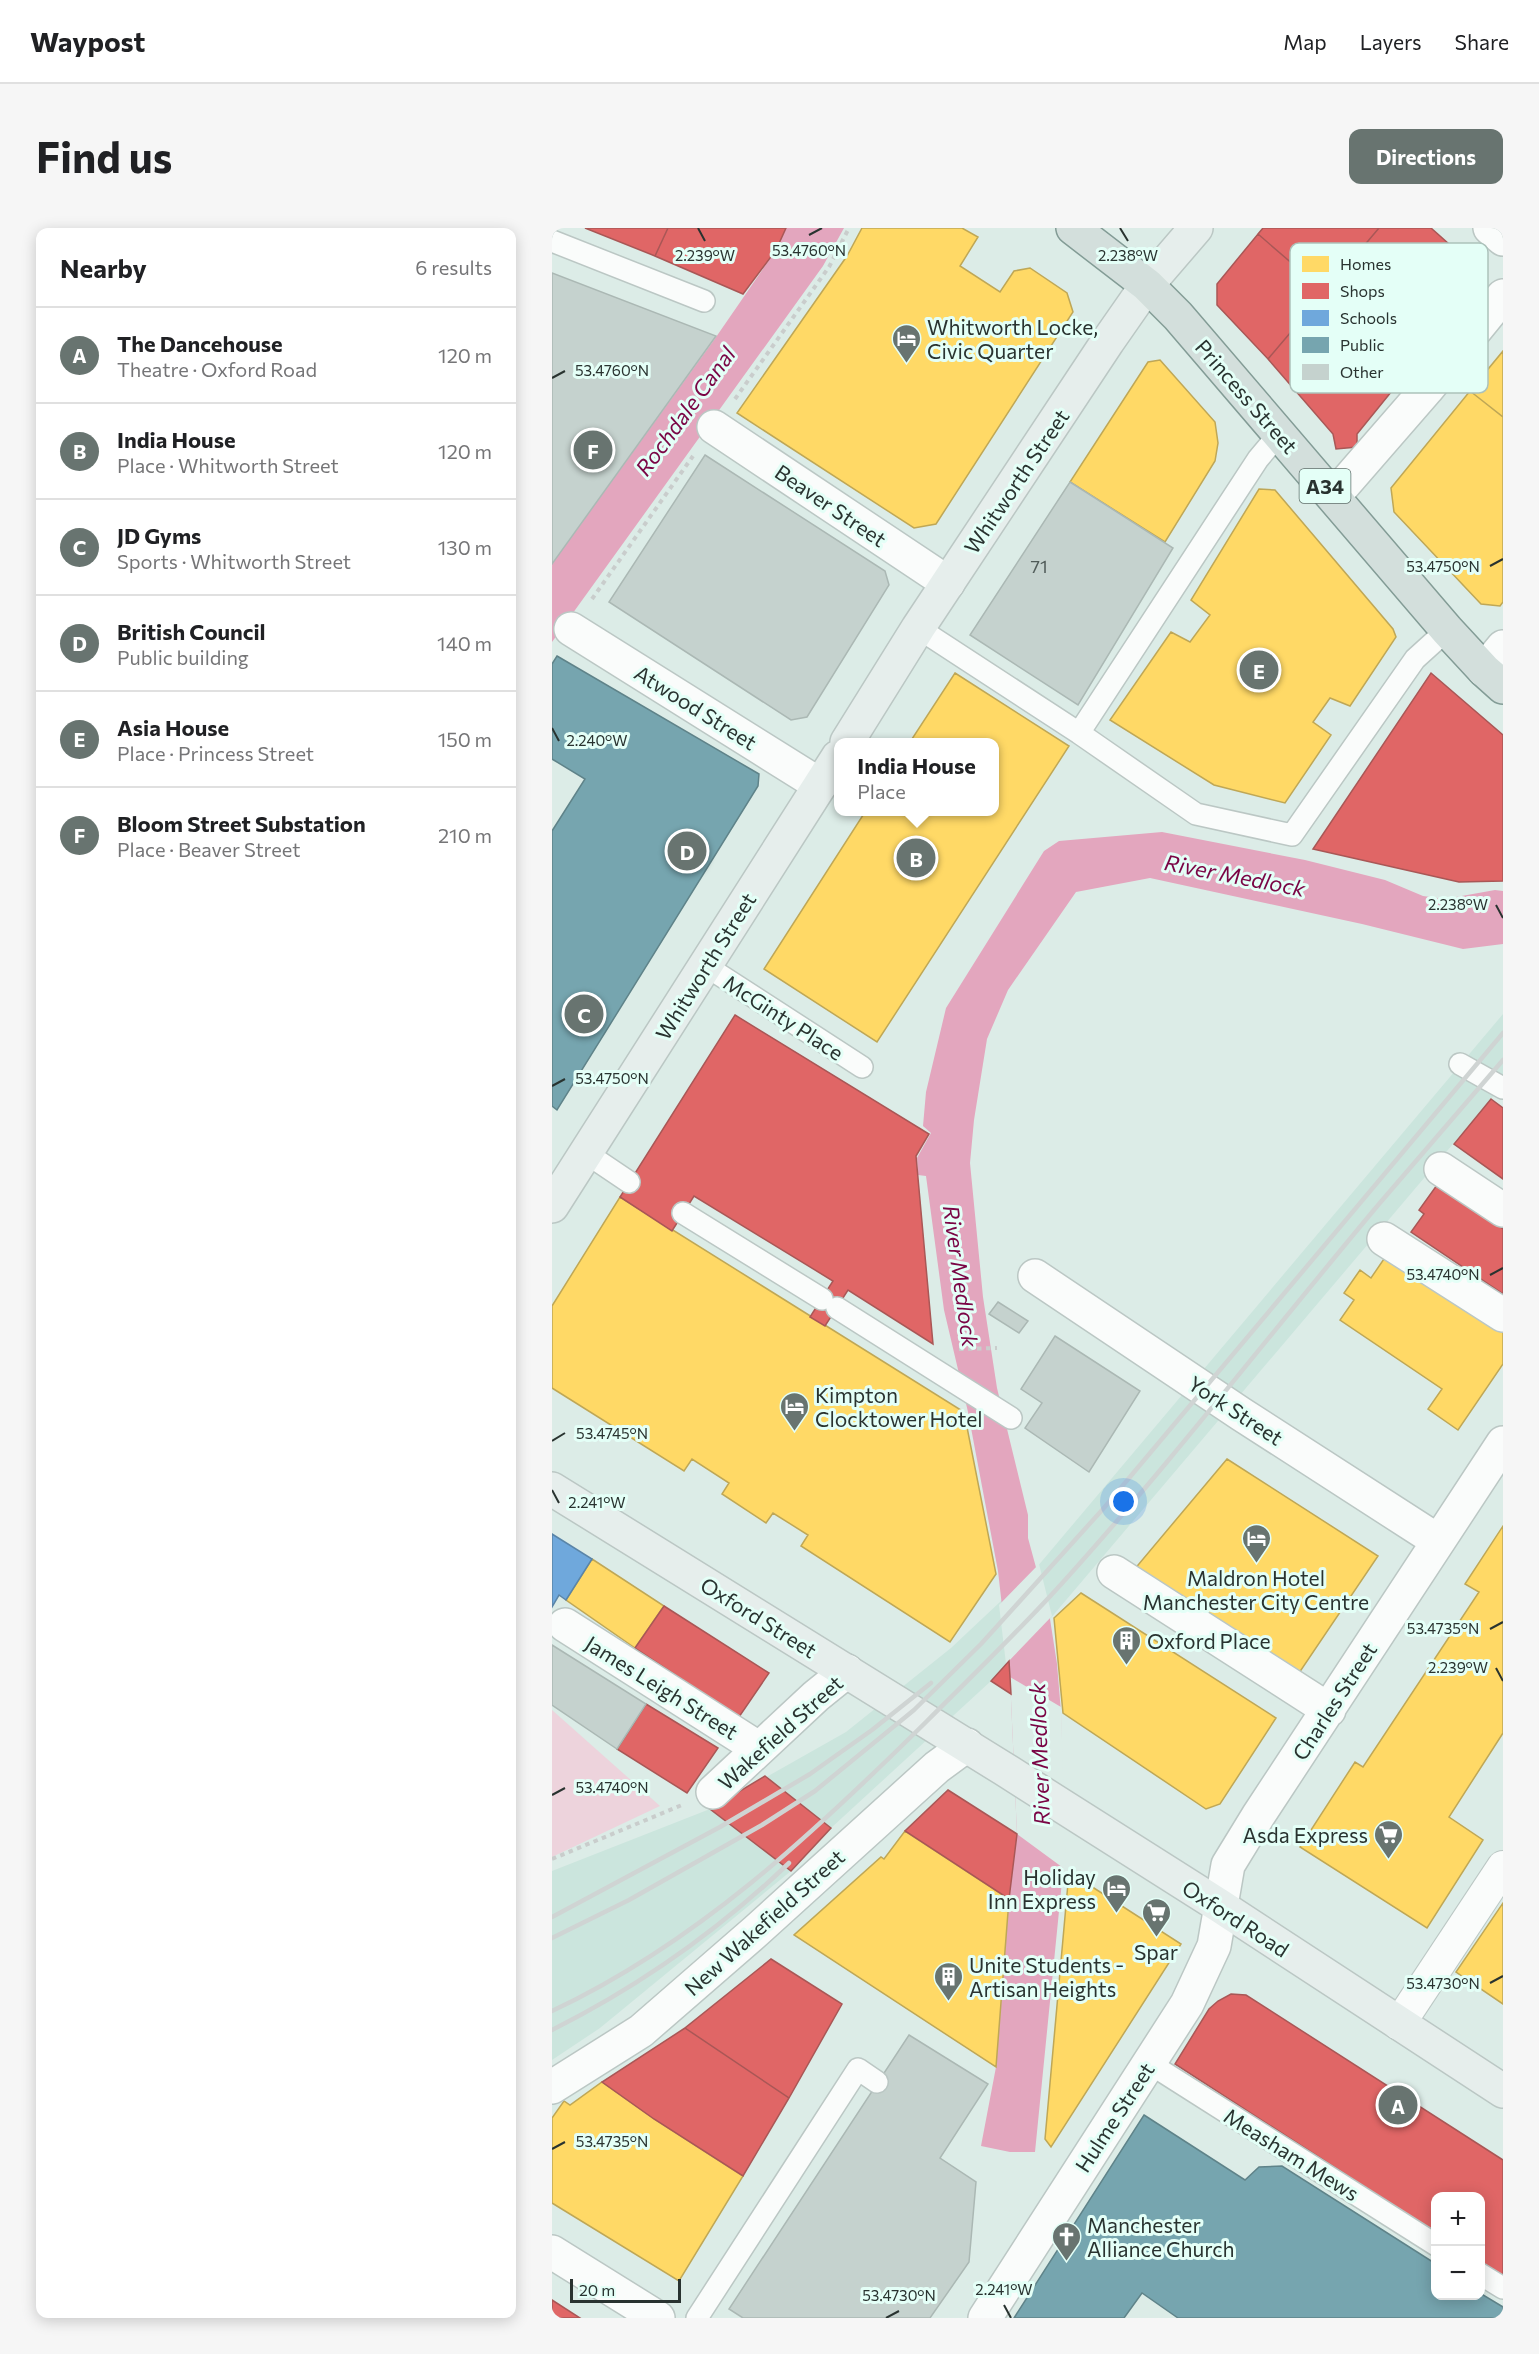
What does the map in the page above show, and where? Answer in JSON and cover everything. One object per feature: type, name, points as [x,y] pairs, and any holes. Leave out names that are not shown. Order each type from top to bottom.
[{"type":"main road","name":"Princess Street","points":[[1073,228],[1147,285],[1178,316],[1447,630],[1497,668]]},
{"type":"main road","name":"Whitworth Street","points":[[849,738],[918,628],[1147,285],[1196,228]]},
{"type":"main road","name":"Whitworth Street","points":[[552,1206],[834,763]]},
{"type":"main road","name":"Oxford Street","points":[[552,1489],[967,1745]]},
{"type":"main road","name":"Oxford Road","points":[[967,1745],[1220,1906],[1503,2091]]},
{"type":"street","points":[[1490,228],[1503,239]]},
{"type":"street","points":[[1488,314],[1503,296]]},
{"type":"street","points":[[1334,496],[1424,393]]},
{"type":"street","name":"Beaver Street","points":[[714,427],[948,583]]},
{"type":"street","name":"Atwood Street","points":[[572,628],[820,786]]},
{"type":"street","points":[[1442,1168],[1503,1210]]},
{"type":"street","points":[[1384,1239],[1503,1316]]},
{"type":"street","name":"York Street","points":[[1035,1276],[1241,1414],[1438,1541]]},
{"type":"street","name":"Charles Street","points":[[1220,1906],[1228,1865],[1503,1443]]},
{"type":"street","points":[[1114,1572],[1329,1710]]},
{"type":"street","name":"James Leigh Street","points":[[565,1625],[758,1749]]},
{"type":"street","name":"Wakefield Street","points":[[713,1792],[847,1671]]},
{"type":"street","name":"New Wakefield Street","points":[[552,2087],[641,2031],[756,1931],[937,1767],[967,1745]]},
{"type":"street","points":[[1399,2024],[1503,1867]]},
{"type":"street","name":"Hulme Street","points":[[985,2318],[1186,2004],[1214,1946],[1220,1906]]},
{"type":"street","points":[[552,2252],[658,2318]]},
{"type":"lane","points":[[552,241],[704,301]]},
{"type":"lane","points":[[1079,733],[1258,459],[1279,434]]},
{"type":"lane","points":[[918,628],[1079,733],[1196,814],[1292,835],[1415,659],[1447,630]]},
{"type":"lane","name":"McGinty Place","points":[[706,966],[862,1066]]},
{"type":"lane","points":[[1460,1064],[1502,1088]]},
{"type":"lane","points":[[586,1153],[629,1182]]},
{"type":"lane","points":[[683,1214],[1011,1418]]},
{"type":"lane","name":"Measham Mews","points":[[1149,2063],[1431,2242]]},
{"type":"lane","points":[[697,2318],[858,2069],[877,2082]]},
{"type":"lane","points":[[1485,2277],[1503,2288]]},
{"type":"path","points":[[952,1349],[997,1348]]},
{"type":"path","points":[[552,1859],[713,1792]]},
{"type":"shaded area","points":[[1503,1014],[1503,1085],[1050,1619],[991,1681],[831,1828],[791,1871],[600,2028],[552,2060],[552,1871],[710,1809],[846,1732],[951,1648],[1037,1567]]},
{"type":"shaded area","points":[[552,1710],[660,1806],[552,1857]]},
{"type":"water","name":"Rochdale Canal","points":[[786,228],[844,228],[823,266],[552,642],[552,564],[714,340],[776,250]]},
{"type":"water","name":"River Medlock","points":[[1162,832],[1305,860],[1385,880],[1423,896],[1445,899],[1495,890],[1503,891],[1503,944],[1463,949],[1362,924],[1150,878],[1076,892],[1008,990],[987,1039],[974,1120],[970,1163],[983,1297],[997,1388],[1028,1515],[1028,1538],[1050,1619],[1061,1712],[1063,1871],[1035,2152],[1010,2152],[981,2146],[996,2067],[1009,1899],[1017,1834],[1010,1677],[998,1571],[968,1412],[944,1310],[926,1176],[918,1175],[917,1158],[931,1133],[923,1126],[926,1092],[946,1008],[1044,851],[1059,841]]},
{"type":"pier","points":[[1039,1564],[1052,1616],[1006,1664],[999,1605]]},
{"type":"pier","points":[[1010,1677],[1061,1707],[1066,1870],[1017,1834]]},
{"type":"building: Homes","name":"Whitworth Locke, Civic Quarter","points":[[862,228],[962,228],[978,237],[960,266],[1000,292],[1014,271],[1030,268],[1067,293],[1073,312],[936,524],[914,528],[737,413],[847,256]]},
{"type":"building: Homes","points":[[1503,351],[1503,417],[1473,393],[1488,393],[1488,369]]},
{"type":"building: Homes","points":[[1160,360],[1215,422],[1218,443],[1215,461],[1165,542],[1070,482],[1148,362]]},
{"type":"building: Homes","points":[[1468,393],[1473,393],[1503,417],[1503,602],[1500,606],[1481,604],[1394,512],[1391,488]]},
{"type":"building: Homes","points":[[1259,489],[1275,490],[1393,629],[1396,637],[1350,706],[1330,698],[1313,722],[1331,735],[1285,803],[1214,785],[1110,720],[1171,632],[1190,642],[1210,615],[1191,600]]},
{"type":"building: Homes","points":[[955,673],[1069,746],[877,1042],[764,969],[862,816],[999,816],[999,738],[913,738]]},
{"type":"building: Homes","name":"Kimpton Clocktower Hotel","points":[[620,1197],[964,1412],[996,1574],[950,1642],[801,1546],[808,1535],[773,1513],[766,1523],[722,1494],[729,1483],[692,1459],[684,1471],[552,1388],[552,1306]]},
{"type":"building: Homes","points":[[1388,1253],[1503,1332],[1503,1364],[1458,1430],[1428,1409],[1442,1389],[1340,1320],[1354,1300],[1344,1293],[1360,1270],[1371,1278]]},
{"type":"building: Homes","name":"Maldron Hotel Manchester City Centre","points":[[1227,1459],[1378,1556],[1297,1676],[1133,1571]]},
{"type":"building: Homes","points":[[1503,1526],[1503,1733],[1449,1817],[1483,1840],[1427,1928],[1300,1847],[1355,1762],[1363,1767],[1479,1592],[1465,1584]]},
{"type":"building: Homes","points":[[592,1559],[664,1606],[635,1648],[566,1600]]},
{"type":"building: Homes","name":"Oxford Place","points":[[1081,1593],[1276,1718],[1220,1804],[1206,1809],[1063,1713],[1054,1618]]},
{"type":"building: Homes","name":"Unite Students - Artisan Heights","points":[[905,1831],[1009,1899],[996,2067],[794,1935],[881,1857],[884,1859]]},
{"type":"building: Homes","points":[[1069,1872],[1181,1944],[1051,2147],[1045,2139]]},
{"type":"building: Homes","points":[[1503,1903],[1503,2004],[1456,1972]]},
{"type":"building: Homes","points":[[602,2082],[654,2119],[743,2176],[679,2281],[552,2203],[552,2118],[564,2101],[570,2105]]},
{"type":"building: Shops","points":[[585,228],[668,228],[655,256]]},
{"type":"building: Shops","points":[[668,228],[786,228],[776,250],[743,294],[655,256]]},
{"type":"building: Shops","points":[[1263,228],[1379,228],[1366,243],[1290,243],[1290,262],[1258,234]]},
{"type":"building: Shops","points":[[1379,228],[1431,228],[1448,243],[1366,243]]},
{"type":"building: Shops","points":[[1258,234],[1290,262],[1290,333],[1268,359],[1217,305],[1217,284]]},
{"type":"building: Shops","points":[[1290,333],[1290,384],[1268,359]]},
{"type":"building: Shops","points":[[1297,393],[1390,393],[1357,434],[1357,447],[1336,449],[1333,434]]},
{"type":"building: Shops","points":[[1431,673],[1503,735],[1503,881],[1459,882],[1313,849]]},
{"type":"building: Shops","points":[[735,1015],[929,1134],[916,1156],[933,1344],[848,1290],[825,1326],[810,1317],[833,1281],[694,1196],[672,1231],[620,1197]]},
{"type":"building: Shops","points":[[1491,1099],[1503,1108],[1503,1179],[1454,1144]]},
{"type":"building: Shops","points":[[1437,1185],[1503,1229],[1503,1294],[1411,1232],[1424,1214],[1419,1210]]},
{"type":"building: Shops","points":[[664,1606],[769,1673],[739,1717],[635,1648]]},
{"type":"building: Shops","points":[[1009,1661],[1010,1677],[1011,1694],[991,1681]]},
{"type":"building: Shops","points":[[646,1704],[718,1748],[687,1793],[617,1749]]},
{"type":"building: Shops","points":[[765,1776],[831,1828],[791,1871],[710,1809]]},
{"type":"building: Shops","points":[[948,1790],[1017,1834],[1009,1899],[905,1831]]},
{"type":"building: Shops","points":[[771,1959],[842,2004],[789,2098],[685,2028]]},
{"type":"building: Shops","points":[[1231,1994],[1246,1995],[1503,2160],[1503,2276],[1485,2265],[1485,2192],[1431,2192],[1431,2230],[1175,2064],[1209,2009]]},
{"type":"building: Shops","points":[[685,2028],[789,2098],[743,2176],[654,2119],[602,2082]]},
{"type":"building: Shops","points":[[552,2300],[580,2318],[552,2318]]},
{"type":"building: Schools","points":[[552,1534],[592,1559],[566,1600],[559,1595],[552,1607]]},
{"type":"building: Public","points":[[557,656],[759,774],[758,786],[557,1110],[552,1106],[552,831],[585,779],[552,759],[552,664]]},
{"type":"building: Public","points":[[1144,2115],[1245,2180],[1259,2167],[1282,2166],[1431,2261],[1431,2300],[1485,2300],[1485,2296],[1503,2307],[1503,2318],[1178,2318],[1142,2293],[1124,2318],[1014,2318]]},
{"type":"building: Other","points":[[552,273],[716,336],[552,564]]},
{"type":"building: Other","points":[[705,455],[885,571],[889,585],[807,717],[791,720],[609,602]]},
{"type":"building: Other","points":[[1070,482],[1173,548],[1078,705],[970,635]]},
{"type":"building: Other","points":[[998,1302],[1028,1321],[1019,1333],[989,1314]]},
{"type":"building: Other","points":[[1055,1336],[1140,1391],[1089,1472],[1025,1428],[1042,1403],[1021,1389]]},
{"type":"building: Other","points":[[552,1645],[646,1704],[617,1749],[552,1705]]},
{"type":"building: Other","points":[[909,2035],[988,2084],[940,2158],[976,2182],[969,2262],[930,2318],[743,2318],[729,2309]]},
{"type":"railway","points":[[552,1938],[629,1900],[762,1825],[815,1791],[914,1710],[981,1644],[1103,1509],[1503,1033]]},
{"type":"railway","points":[[552,2011],[605,1984],[656,1953],[705,1919],[752,1882],[841,1804],[997,1652],[1065,1580],[1145,1488],[1379,1204],[1503,1060]]},
{"type":"railway","points":[[552,1917],[720,1827],[810,1774],[872,1730],[931,1683]]},
{"type":"railway","points":[[552,2030],[616,1995],[677,1955],[735,1911],[789,1863]]},
{"type":"place","name":"Whitworth Locke, Civic Quarter","points":[[906,364]]},
{"type":"place","name":"Bloom Street Substation","points":[[593,450]]},
{"type":"place","name":"Asia House","points":[[1259,670]]},
{"type":"place","name":"British Council","points":[[687,851]]},
{"type":"place","name":"India House","points":[[916,858]]},
{"type":"place","name":"JD Gyms","points":[[584,1014]]},
{"type":"place","name":"Kimpton Clocktower Hotel","points":[[794,1432]]},
{"type":"place","name":"Maldron Hotel Manchester City Centre","points":[[1256,1564]]},
{"type":"place","name":"Oxford Place","points":[[1126,1666]]},
{"type":"place","name":"Asda Express","points":[[1389,1860]]},
{"type":"place","name":"Holiday Inn Express","points":[[1117,1914]]},
{"type":"place","name":"Spar","points":[[1156,1938]]},
{"type":"place","name":"Unite Students - Artisan Heights","points":[[948,2002]]},
{"type":"place","name":"The Dancehouse","points":[[1398,2105]]},
{"type":"place","name":"Manchester Alliance Church","points":[[1066,2262]]}]
